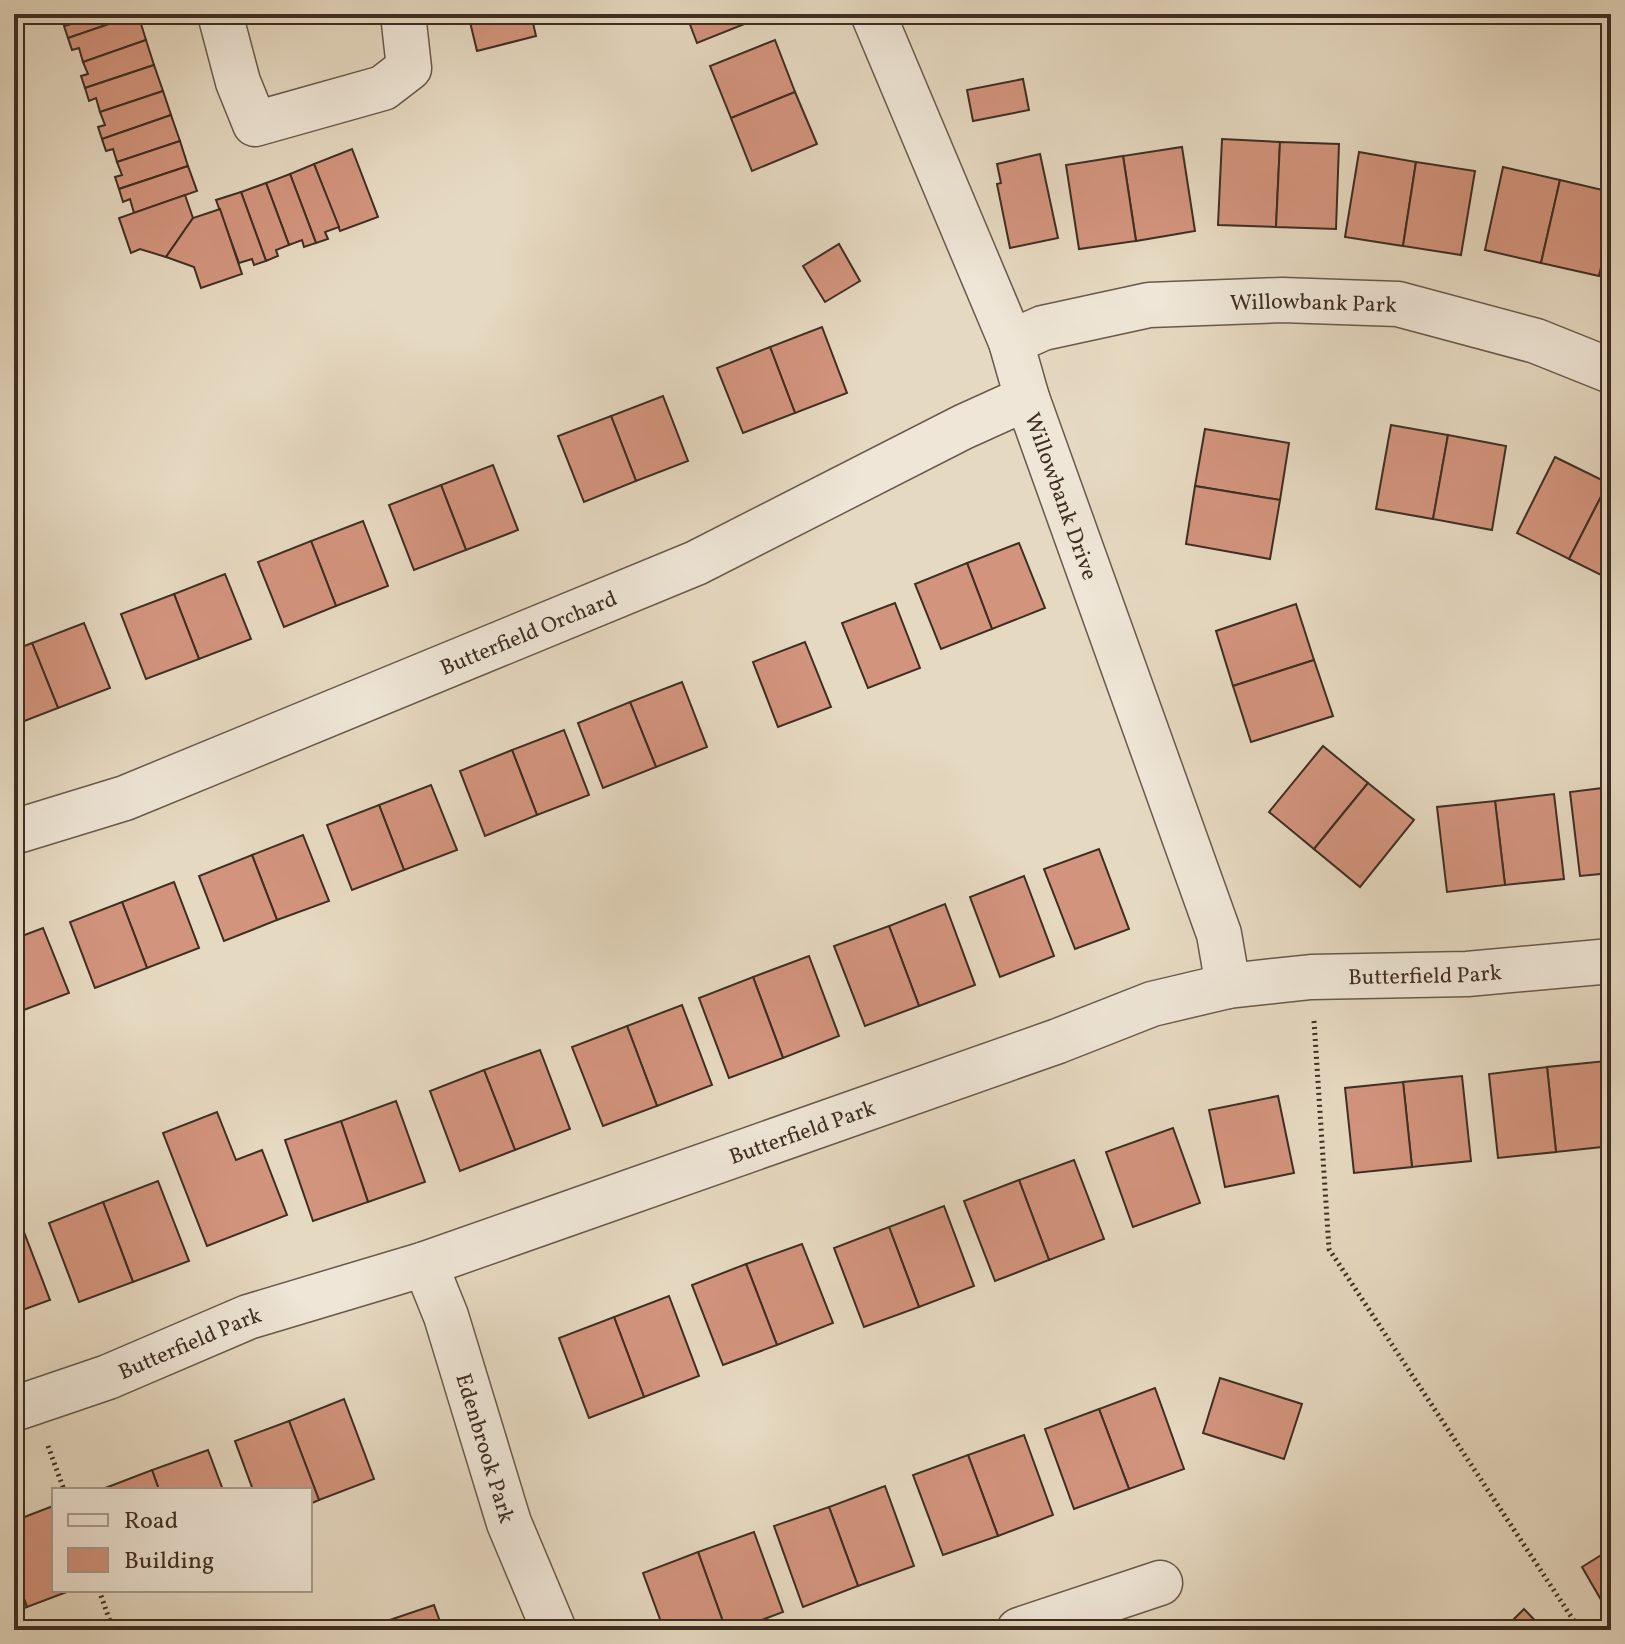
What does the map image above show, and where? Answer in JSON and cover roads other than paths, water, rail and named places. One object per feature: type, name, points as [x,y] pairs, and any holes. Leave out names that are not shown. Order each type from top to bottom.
[{"type":"street","points":[[220,14],[238,82],[255,124],[383,88],[409,68],[403,14]]},
{"type":"street","name":"Willowbank Drive","points":[[873,14],[1011,342],[1027,398],[1219,934],[1228,986]]},
{"type":"street","name":"Willowbank Park","points":[[1011,342],[1043,328],[1149,305],[1282,300],[1398,304],[1536,341],[1611,371]]},
{"type":"street","name":"Butterfield Orchard","points":[[14,832],[125,798],[696,563],[963,427],[1027,398]]},
{"type":"street","name":"Butterfield Park","points":[[29,1422],[108,1377],[248,1317],[425,1264],[1058,1041],[1152,1004],[1228,986],[1311,977],[1467,974],[1611,961]]},
{"type":"street","name":"Edenbrook Park","points":[[425,1264],[446,1316],[509,1523],[554,1630]]},
{"type":"street","points":[[1019,1630],[1160,1583]]}]
